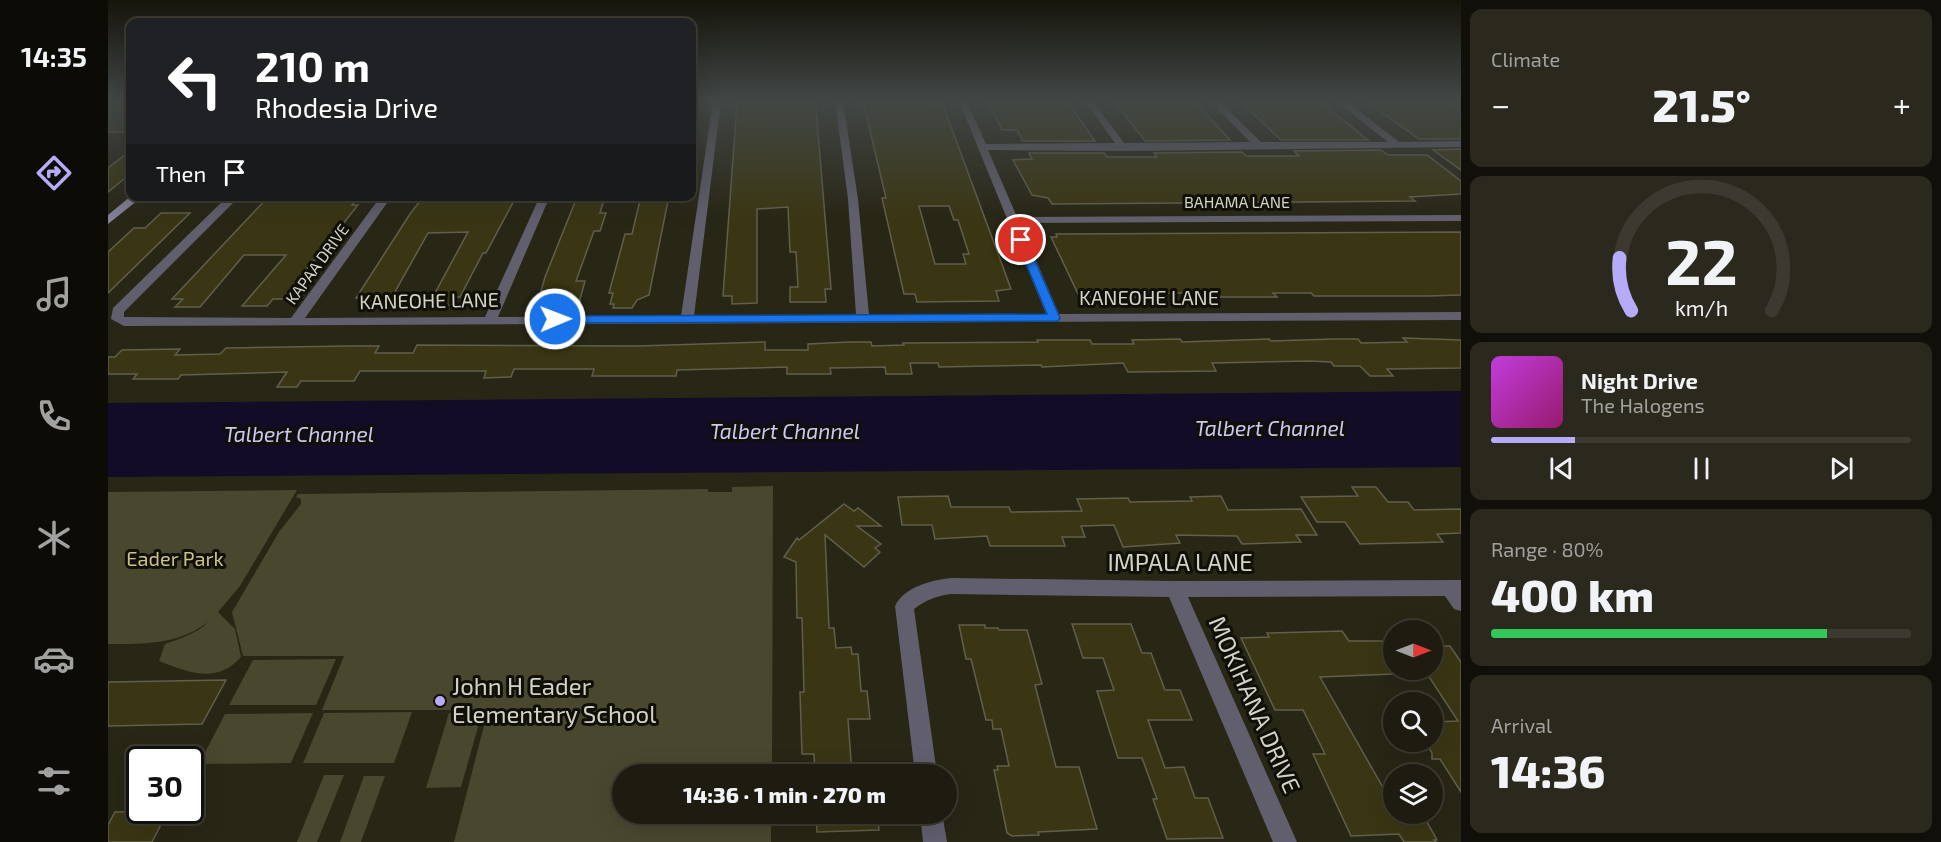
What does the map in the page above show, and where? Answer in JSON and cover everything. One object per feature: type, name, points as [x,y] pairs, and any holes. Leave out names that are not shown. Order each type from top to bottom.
[{"type":"street","points":[[687,318],[712,140]]},
{"type":"street","points":[[845,140],[853,199],[863,317]]},
{"type":"street","points":[[980,140],[1054,318]]},
{"type":"street","points":[[1118,140],[1124,148]]},
{"type":"street","points":[[1253,140],[1258,145]]},
{"type":"street","points":[[1392,140],[1398,145]]},
{"type":"street","points":[[983,147],[1124,148],[1461,144]]},
{"type":"street","points":[[108,221],[132,201]]},
{"type":"street","name":"KANEOHE LANE","points":[[229,201],[118,311],[117,319],[124,322],[295,322],[863,317],[1461,316]]},
{"type":"street","name":"KAPAA DRIVE","points":[[295,322],[383,201]]},
{"type":"street","points":[[490,320],[543,201]]},
{"type":"street","name":"BAHAMA LANE","points":[[1013,220],[1461,218]]},
{"type":"street","name":"IMPALA LANE","points":[[925,764],[904,606],[919,594],[933,588],[951,586],[1457,593]]},
{"type":"street","name":"MOKIHANA DRIVE","points":[[1175,589],[1285,842]]},
{"type":"street","points":[[933,824],[935,842]]},
{"type":"green space","name":"John H Eader Elementary School","points":[[773,486],[772,764],[612,764],[612,824],[771,824],[771,842],[454,842],[488,710],[322,710],[344,656],[243,656],[232,612],[279,532],[301,504],[301,499],[296,497],[298,494],[708,489],[708,492],[732,492],[732,487]]},
{"type":"green space","name":"Eader Park","points":[[297,490],[240,586],[218,612],[235,629],[241,657],[232,665],[222,671],[203,674],[159,661],[165,644],[194,632],[208,622],[185,635],[160,642],[108,644],[108,492]]},
{"type":"green space","points":[[336,659],[316,705],[229,705],[253,660]]},
{"type":"green space","points":[[412,712],[394,763],[303,763],[324,713]]},
{"type":"green space","points":[[313,713],[291,763],[204,764],[204,754],[225,714]]},
{"type":"green space","points":[[449,713],[482,713],[461,787],[426,788]]},
{"type":"green space","points":[[324,775],[344,775],[317,842],[297,842]]},
{"type":"green space","points":[[364,776],[385,776],[361,842],[340,842]]},
{"type":"water","name":"Talbert Channel","points":[[1461,391],[1461,467],[108,477],[108,403]]},
{"type":"building","points":[[734,140],[819,140],[831,289],[825,289],[826,302],[790,302],[790,287],[798,287],[796,252],[790,252],[788,207],[757,209],[757,303],[732,304],[732,296],[723,296]]},
{"type":"building","points":[[872,140],[956,140],[1011,289],[996,291],[999,301],[917,302],[915,294],[904,294],[882,198],[886,198]],"holes":[[[919,206],[949,206],[954,220],[958,220],[969,254],[963,254],[966,264],[935,264]]]},
{"type":"building","points":[[1023,140],[1095,141],[1023,141]]},
{"type":"building","points":[[1461,149],[1461,170],[1433,150]]},
{"type":"building","points":[[1381,150],[1388,155],[1427,155],[1461,181],[1461,194],[1410,197],[1415,201],[1052,204],[1048,198],[1032,195],[1013,160],[1032,159],[1029,153],[1104,153],[1107,157],[1157,157],[1154,153],[1242,152],[1246,156],[1299,156],[1294,151]]},
{"type":"building","points":[[126,154],[126,177],[108,192],[108,168]]},
{"type":"building","points":[[264,201],[355,201],[352,205],[358,205],[283,299],[273,299],[267,306],[242,306],[286,255],[244,255],[200,307],[175,307],[183,299],[172,299]]},
{"type":"building","points":[[420,201],[514,201],[460,297],[455,297],[451,305],[428,306],[468,232],[428,233],[387,306],[362,306],[367,298],[356,298]]},
{"type":"building","points":[[575,201],[604,201],[600,213],[606,213],[600,231],[594,231],[576,281],[585,281],[579,303],[544,303],[549,291],[541,291]]},
{"type":"building","points":[[640,201],[668,201],[649,295],[637,300],[632,308],[613,308],[614,304],[610,304],[613,293],[609,293],[625,234],[632,234]]},
{"type":"building","points":[[161,213],[190,213],[108,293],[108,252],[134,228],[145,228]]},
{"type":"building","points":[[1461,232],[1461,295],[1429,296],[1314,296],[1311,293],[1273,293],[1277,297],[1185,297],[1182,293],[1140,293],[1143,297],[1079,296],[1051,237],[1057,237],[1056,234]]},
{"type":"building","points":[[1403,338],[1461,340],[1461,368],[1387,369],[1393,376],[1370,376],[1360,366],[1334,366],[1331,362],[1310,361],[1212,363],[1216,371],[1128,372],[1123,363],[1042,367],[1041,365],[939,367],[938,363],[910,363],[912,374],[886,374],[885,367],[830,368],[831,374],[787,374],[787,367],[677,370],[676,376],[592,376],[594,369],[514,369],[511,377],[484,378],[486,371],[360,371],[354,381],[301,381],[297,387],[277,387],[287,372],[181,375],[178,379],[133,379],[137,374],[108,374],[108,357],[115,357],[122,350],[180,349],[175,355],[220,354],[226,348],[379,346],[375,353],[413,353],[417,345],[638,346],[765,342],[765,350],[808,350],[808,344],[849,342],[871,342],[872,346],[904,345],[903,343],[1038,342],[1037,340],[1090,340],[1092,344],[1134,344],[1132,340],[1180,339],[1182,342],[1358,339],[1361,343],[1407,342]]},
{"type":"building","points":[[1352,487],[1376,487],[1388,502],[1408,502],[1414,510],[1461,509],[1461,533],[1437,534],[1443,542],[1360,544],[1345,522],[1317,522],[1301,497],[1358,496]]},
{"type":"building","points":[[948,496],[951,507],[1009,507],[1011,512],[1082,511],[1077,499],[1128,498],[1130,502],[1192,501],[1190,497],[1221,496],[1228,510],[1301,509],[1317,535],[1296,535],[1301,542],[1242,544],[1237,536],[1176,535],[1180,543],[1123,547],[1114,525],[1081,526],[1085,537],[1062,537],[1065,546],[990,546],[987,536],[935,539],[932,525],[902,525],[898,497]]},
{"type":"building","points":[[844,504],[854,511],[858,508],[881,526],[857,526],[881,544],[875,548],[880,552],[864,567],[825,535],[829,628],[834,628],[836,648],[851,647],[852,654],[858,654],[861,691],[867,691],[870,719],[848,719],[851,764],[814,764],[814,754],[802,754],[800,692],[804,692],[802,618],[797,618],[796,562],[784,557],[797,538],[799,540]]},
{"type":"building","points":[[1072,624],[1131,624],[1142,653],[1151,653],[1165,690],[1180,690],[1192,720],[1148,720],[1165,768],[1184,767],[1195,798],[1208,798],[1223,838],[1167,839],[1153,799],[1157,799],[1142,758],[1118,758],[1097,691],[1114,690],[1103,658],[1083,658]]},
{"type":"building","points":[[959,625],[985,625],[985,628],[998,628],[999,630],[1027,630],[1042,684],[1035,685],[1056,767],[1079,767],[1097,829],[1038,832],[1039,835],[1012,836],[1007,833],[994,770],[998,770],[997,766],[1009,766],[1001,729],[993,729],[992,720],[986,720],[971,659],[966,659]]},
{"type":"building","points":[[1342,631],[1349,641],[1383,641],[1383,674],[1320,677],[1383,787],[1383,824],[1428,824],[1436,842],[1404,842],[1399,834],[1351,836],[1313,754],[1325,754],[1303,710],[1275,710],[1241,638],[1269,637],[1267,633]]},
{"type":"building","points":[[1443,646],[1450,646],[1461,662],[1461,792],[1440,759],[1432,759],[1431,752],[1443,752],[1443,722],[1458,721],[1443,698],[1443,692],[1439,692],[1431,680],[1443,680]]},
{"type":"building","points":[[226,680],[202,724],[108,726],[108,682]]},
{"type":"building","points":[[115,812],[126,812],[126,824],[161,824],[152,842],[108,842],[108,825]]},
{"type":"building","points":[[817,824],[878,824],[879,830],[817,832]]},
{"type":"place","name":"John H Eader Elementary School","points":[[440,701]]},
{"type":"route","points":[[555,319],[1054,318],[1021,240]]}]
